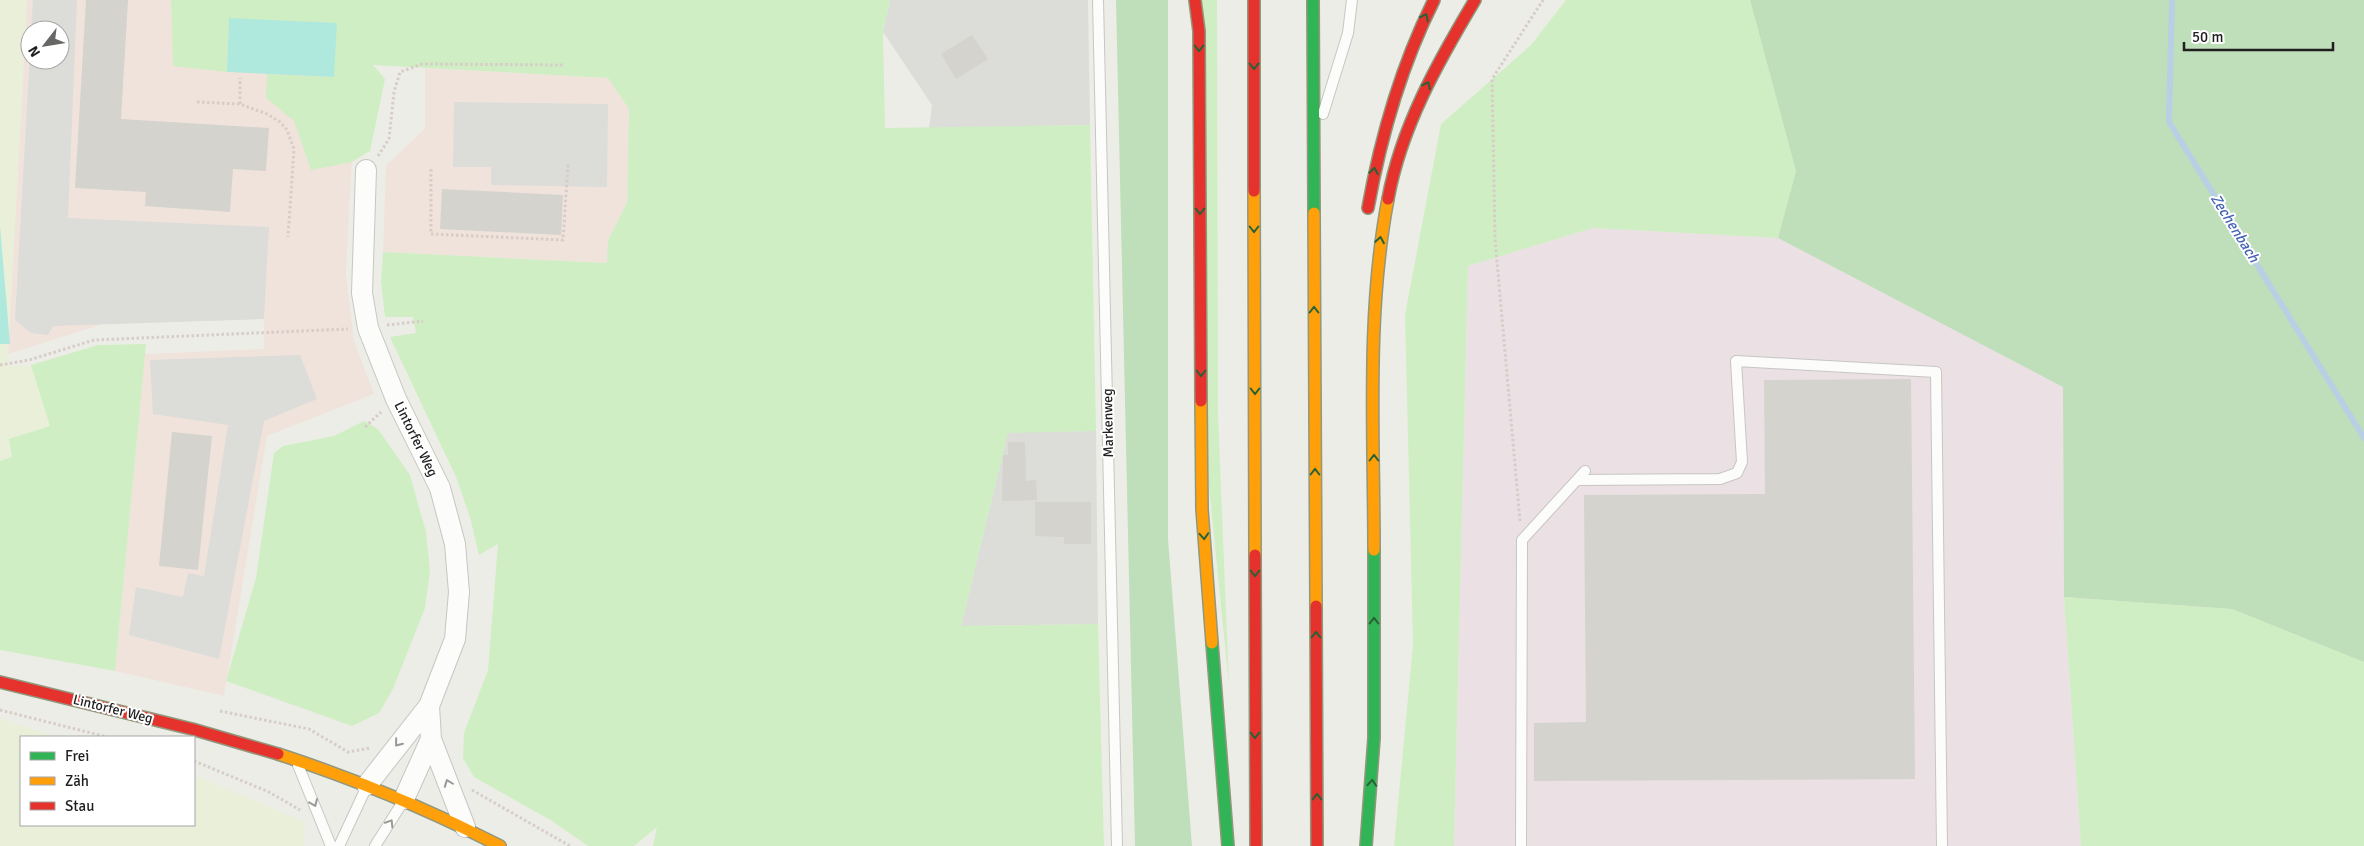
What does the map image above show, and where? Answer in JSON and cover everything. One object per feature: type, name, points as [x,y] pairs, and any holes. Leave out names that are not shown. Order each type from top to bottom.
[{"type":"main road","points":[[1195,0],[1199,31],[1202,509],[1228,846]]},
{"type":"main road","points":[[1254,0],[1256,846]]},
{"type":"main road","points":[[1313,0],[1317,846]]},
{"type":"main road","points":[[1367,218],[1383,130],[1396,87],[1422,23],[1434,0]]},
{"type":"main road","points":[[1366,846],[1374,738],[1374,306],[1379,244],[1399,153],[1424,90],[1475,0]]},
{"type":"main road","points":[[1367,266],[1374,306]]},
{"type":"main road","name":"Lintorfer Weg","points":[[0,682],[225,738],[295,760],[404,800],[465,827],[500,846]]},
{"type":"street","name":"Lintorfer Weg","points":[[366,170],[362,293],[368,328],[396,399],[440,488],[455,544],[459,592],[455,639],[429,706],[367,785]]},
{"type":"street","name":"Lintorfer Weg","points":[[429,706],[432,739],[465,827]]},
{"type":"street","name":"Lintorfer Weg","points":[[404,800],[432,739]]},
{"type":"lane","name":"Markenweg","points":[[1098,0],[1117,846]]},
{"type":"lane","points":[[1313,148],[1348,34],[1352,0]]},
{"type":"lane","points":[[1578,480],[1720,479],[1737,473],[1742,462],[1736,360],[1936,372],[1942,846]]},
{"type":"lane","points":[[1520,846],[1522,540],[1586,471]]},
{"type":"lane","points":[[295,760],[331,846]]},
{"type":"lane","points":[[339,846],[367,785]]},
{"type":"lane","points":[[375,846],[404,800]]},
{"type":"path","points":[[1522,540],[1495,239],[1492,79],[1543,0]]},
{"type":"path","points":[[366,170],[389,139],[394,92],[400,72],[422,64],[564,65]]},
{"type":"path","points":[[240,78],[240,104]]},
{"type":"path","points":[[197,102],[240,104],[280,122],[292,141],[294,149],[288,237]]},
{"type":"path","points":[[431,169],[431,234],[563,240],[568,164]]},
{"type":"path","points":[[0,365],[29,360],[94,340],[368,328],[423,321]]},
{"type":"path","points":[[0,710],[103,736]]},
{"type":"path","points":[[195,761],[269,792],[323,825]]},
{"type":"shaded area","points":[[27,0],[360,0],[346,274],[354,341],[374,394],[267,436],[224,696],[115,671],[145,354],[264,349],[264,319],[103,324],[8,354],[23,70],[70,70],[70,20],[26,20]]},
{"type":"shaded area","points":[[33,0],[77,0],[68,218],[269,227],[264,319],[53,326],[48,335],[31,333],[15,320],[29,70],[70,70],[70,20],[32,20]]},
{"type":"shaded area","points":[[890,0],[1088,0],[1090,125],[929,128],[932,105],[883,32]]},
{"type":"shaded area","points":[[229,18],[337,23],[334,77],[227,72]]},
{"type":"shaded area","points":[[425,68],[608,78],[629,109],[627,203],[608,240],[608,263],[383,252],[386,165],[425,129]]},
{"type":"shaded area","points":[[454,102],[608,104],[607,187],[491,185],[491,167],[453,167]]},
{"type":"shaded area","points":[[0,226],[10,344],[0,344]]},
{"type":"shaded area","points":[[1593,228],[1778,238],[2063,387],[2064,597],[2081,846],[1454,846],[1468,266]]},
{"type":"shaded area","points":[[300,355],[317,399],[264,421],[219,659],[129,635],[136,587],[183,597],[188,573],[204,576],[228,425],[153,414],[150,360]]},
{"type":"shaded area","points":[[1096,431],[1098,624],[961,626],[1008,432]]},
{"type":"green space","points":[[0,0],[27,0],[26,20],[20,20],[20,70],[23,70],[8,354],[10,367],[31,365],[51,426],[10,439],[12,457],[0,461]]},
{"type":"green space","points":[[171,0],[890,0],[883,32],[885,128],[1090,125],[1096,431],[1008,433],[961,626],[1098,624],[1104,846],[653,846],[657,827],[634,846],[588,846],[552,821],[474,777],[463,758],[464,733],[488,670],[498,544],[479,555],[470,517],[456,477],[390,337],[416,333],[413,317],[385,317],[381,281],[383,252],[607,263],[608,240],[627,203],[629,109],[608,78],[373,65],[385,79],[370,151],[352,162],[311,170],[294,121],[266,98],[267,74],[334,77],[229,18],[227,72],[173,66]]},
{"type":"green space","points":[[1116,0],[1168,0],[1168,539],[1192,846],[1135,846]]},
{"type":"green space","points":[[1202,0],[1217,0],[1218,414],[1229,685],[1209,487]]},
{"type":"green space","points":[[1566,0],[1750,0],[1796,171],[1778,238],[1593,228],[1468,266],[1454,846],[1394,846],[1413,645],[1405,315],[1441,124],[1531,45]]},
{"type":"green space","points":[[1750,0],[2364,0],[2364,662],[2232,609],[2064,597],[2063,387],[1778,238],[1796,171]]},
{"type":"green space","points":[[146,344],[115,671],[0,650],[0,461],[12,457],[9,439],[50,426],[31,365],[98,345]]},
{"type":"green space","points":[[364,421],[378,429],[410,475],[426,532],[430,571],[425,608],[393,689],[379,713],[352,726],[226,681],[256,578],[274,453],[283,446],[334,436]]},
{"type":"green space","points":[[2064,597],[2232,609],[2364,662],[2364,846],[2081,846]]},
{"type":"green space","points":[[0,718],[51,736],[20,736],[20,826],[195,826],[195,775],[305,822],[303,846],[0,846]]},
{"type":"building","points":[[86,0],[128,0],[121,119],[269,128],[266,171],[233,169],[230,212],[145,206],[146,192],[75,188]]},
{"type":"building","points":[[972,35],[988,59],[956,79],[941,54]]},
{"type":"building","points":[[442,189],[563,195],[561,235],[440,229]]},
{"type":"building","points":[[1911,379],[1915,779],[1534,781],[1534,723],[1586,722],[1584,495],[1765,494],[1764,380]]},
{"type":"building","points":[[172,432],[212,436],[198,570],[159,566]]},
{"type":"building","points":[[1008,442],[1025,442],[1026,481],[1036,480],[1037,500],[1002,501],[1003,455],[1008,455]]},
{"type":"building","points":[[1035,502],[1091,502],[1091,544],[1064,544],[1064,537],[1035,536]]},
{"type":"waterway","name":"Zechenbach","points":[[2172,0],[2169,122],[2364,438]]},
{"type":"traffic: fast","points":[[1313,0],[1314,213]]},
{"type":"traffic: fast","points":[[1366,846],[1374,738],[1374,550]]},
{"type":"traffic: fast","points":[[1212,643],[1228,846]]},
{"type":"traffic: slow","points":[[1254,191],[1255,555]]},
{"type":"traffic: slow","points":[[1374,550],[1374,330],[1381,242],[1388,199]]},
{"type":"traffic: slow","points":[[1314,213],[1316,606]]},
{"type":"traffic: slow","points":[[1201,401],[1202,509],[1212,643]]},
{"type":"traffic: slow","points":[[278,754],[391,796],[500,846]]},
{"type":"traffic: jam","points":[[1195,0],[1199,31],[1201,401]]},
{"type":"traffic: jam","points":[[1254,0],[1254,191]]},
{"type":"traffic: jam","points":[[1368,208],[1379,154],[1394,101],[1412,50],[1434,0]]},
{"type":"traffic: jam","points":[[1388,199],[1394,172],[1411,121],[1435,71],[1475,0]]},
{"type":"traffic: jam","points":[[1255,555],[1256,846]]},
{"type":"traffic: jam","points":[[1316,606],[1317,846]]},
{"type":"traffic: jam","points":[[0,682],[192,729],[278,754]]}]
